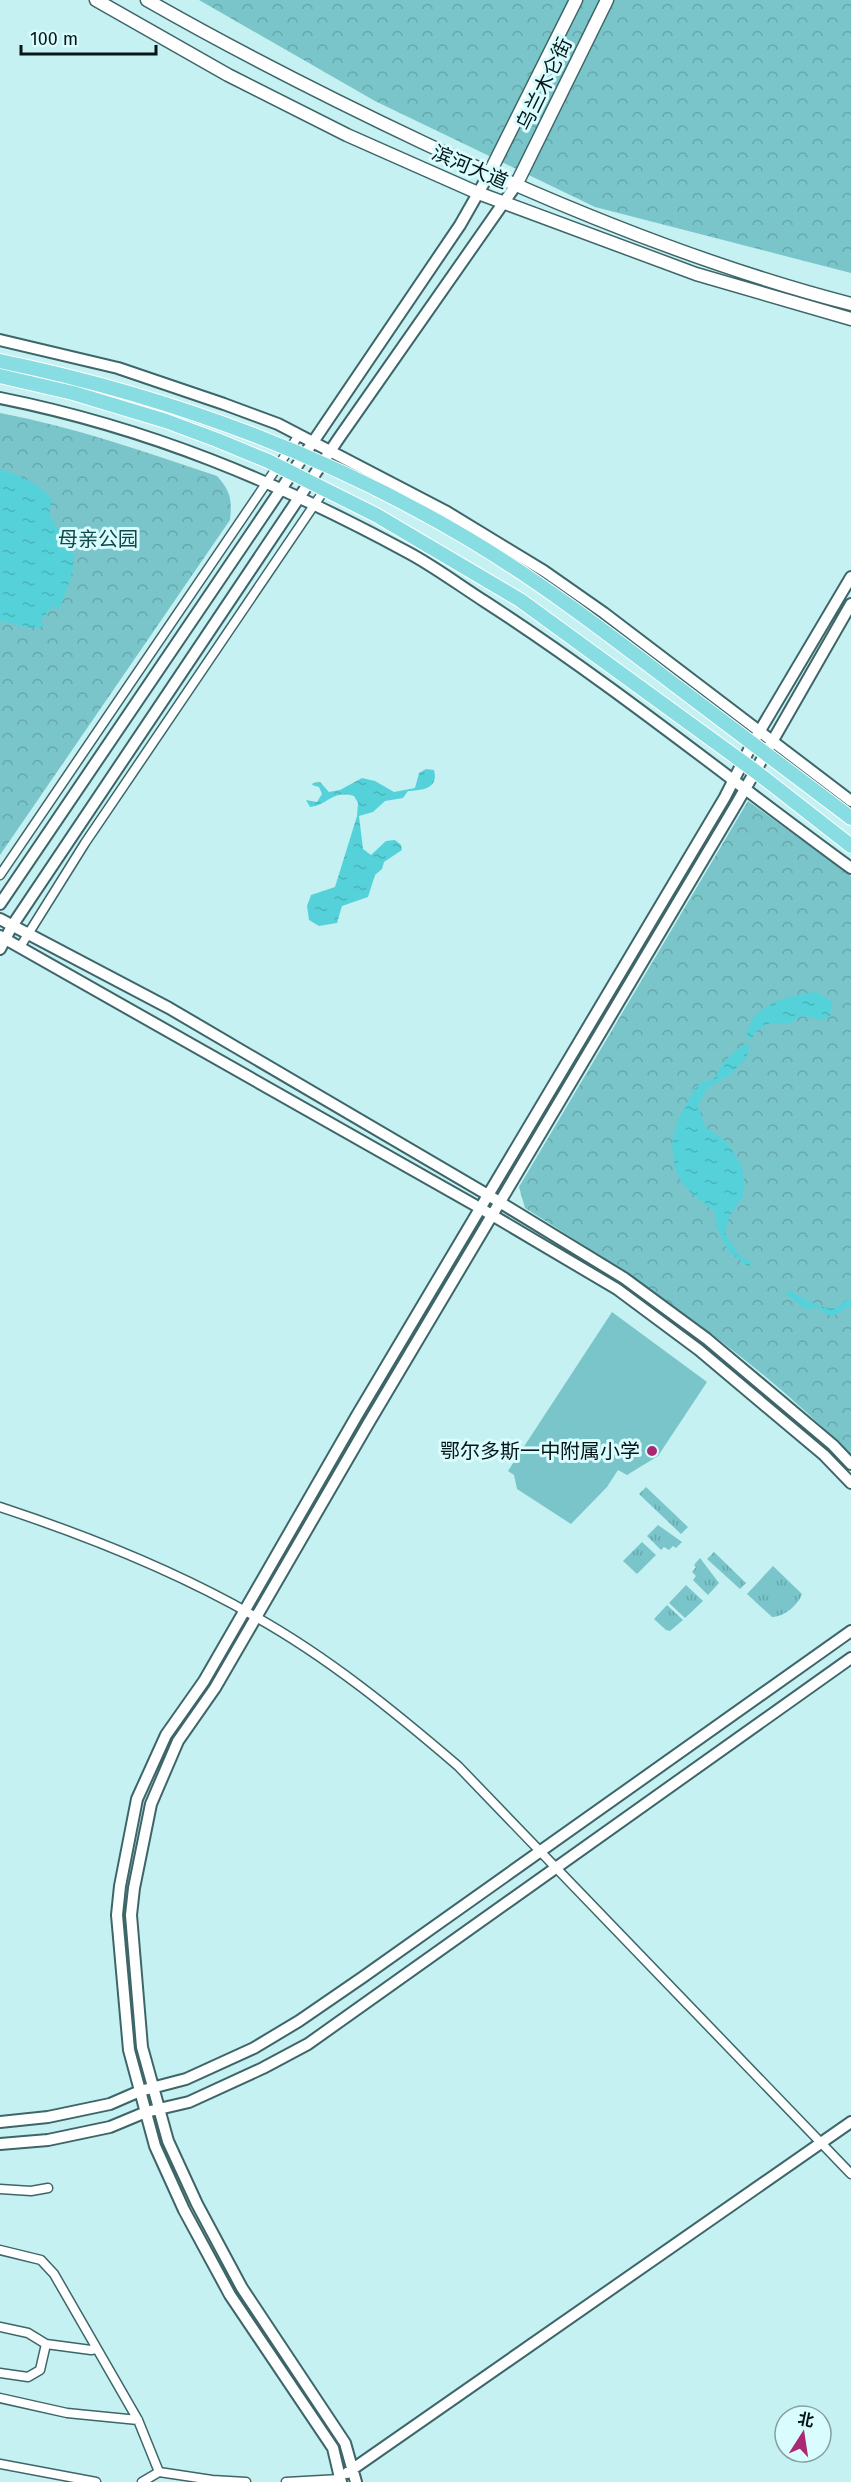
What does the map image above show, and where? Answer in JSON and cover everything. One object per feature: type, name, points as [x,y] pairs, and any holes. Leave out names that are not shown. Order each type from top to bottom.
[{"type":"main road","name":"滨河大道","points":[[96,0],[238,80],[346,135],[478,193],[696,274],[851,319]]},
{"type":"main road","name":"滨河大道","points":[[147,0],[237,51],[489,174],[573,210],[667,246],[851,304]]},
{"type":"main road","name":"乌兰木仑街","points":[[489,174],[576,0]]},
{"type":"main road","name":"乌兰木仑街","points":[[516,185],[607,0]]},
{"type":"main road","points":[[0,361],[118,389],[290,449],[412,507],[471,540],[529,578],[768,746],[851,818]]},
{"type":"main road","points":[[0,376],[73,393],[166,421],[278,466],[376,515],[520,600],[851,846]]},
{"type":"street","points":[[0,904],[460,225],[489,174]]},
{"type":"street","points":[[516,185],[322,464],[2,941],[20,947],[480,1208],[617,1289],[699,1350],[824,1455],[851,1483]]},
{"type":"street","points":[[0,340],[56,352],[166,382],[267,420],[314,442],[447,512],[544,571],[604,613],[755,738]]},
{"type":"street","points":[[0,398],[104,422],[188,450],[300,497],[412,555],[555,647],[851,868]]},
{"type":"street","points":[[0,875],[299,435]]},
{"type":"street","points":[[20,947],[85,843],[325,489]]},
{"type":"street","points":[[356,2482],[345,2443],[242,2288],[168,2141],[142,2047],[131,1915],[134,1888],[151,1804],[178,1741],[215,1688],[744,790],[755,738],[851,577]]},
{"type":"street","points":[[340,2480],[333,2448],[230,2295],[184,2210],[155,2146],[129,2050],[117,1915],[120,1886],[137,1800],[166,1735],[204,1681],[480,1208],[734,781],[768,746],[851,604]]},
{"type":"street","points":[[768,746],[851,801]]},
{"type":"street","points":[[0,919],[169,1008],[500,1202],[624,1278],[698,1332],[833,1445],[851,1464]]},
{"type":"street","points":[[0,1507],[81,1535],[135,1558],[256,1617],[396,1713],[458,1766],[851,2174]]},
{"type":"street","points":[[0,2122],[48,2117],[110,2103],[140,2091],[186,2079],[255,2048],[299,2021],[851,1631]]},
{"type":"street","points":[[0,2144],[48,2139],[110,2127],[146,2112],[189,2102],[308,2044],[851,1658]]},
{"type":"street","points":[[286,2482],[340,2480],[851,2122]]},
{"type":"street","points":[[0,2189],[31,2191],[48,2188]]},
{"type":"street","points":[[0,2250],[41,2260],[54,2274],[138,2420],[159,2472]]},
{"type":"street","points":[[0,2327],[28,2333],[46,2344],[96,2349]]},
{"type":"street","points":[[0,2373],[28,2377],[40,2370],[46,2344]]},
{"type":"street","points":[[0,2398],[67,2413],[138,2420]]},
{"type":"street","points":[[0,2464],[96,2482]]},
{"type":"street","points":[[142,2482],[159,2472],[212,2480],[246,2482]]},
{"type":"green space","points":[[199,0],[851,0],[851,273],[595,207],[375,101]]},
{"type":"green space","name":"母亲公园","points":[[0,413],[83,433],[217,476],[228,491],[231,507],[230,520],[0,855]]},
{"type":"green space","points":[[748,801],[851,876],[851,1455],[776,1385],[696,1322],[525,1208],[519,1187]]},
{"type":"green space","points":[[612,1312],[707,1382],[658,1456],[627,1475],[618,1470],[607,1487],[571,1524],[517,1489],[514,1475],[508,1471]]},
{"type":"green space","points":[[646,1487],[688,1527],[681,1534],[639,1494]]},
{"type":"green space","points":[[658,1525],[682,1542],[676,1548],[673,1546],[669,1550],[664,1547],[661,1550],[647,1536]]},
{"type":"green space","points":[[642,1542],[656,1555],[637,1574],[623,1561]]},
{"type":"green space","points":[[714,1552],[746,1583],[740,1589],[707,1559]]},
{"type":"green space","points":[[700,1558],[719,1583],[708,1595],[693,1580],[696,1576],[692,1572],[696,1567],[694,1565]]},
{"type":"green space","points":[[773,1566],[802,1594],[790,1610],[772,1617],[747,1594]]},
{"type":"green space","points":[[686,1585],[703,1601],[685,1618],[669,1603]]},
{"type":"green space","points":[[667,1605],[683,1620],[670,1631],[654,1619]]},
{"type":"water","points":[[0,469],[29,481],[47,494],[53,500],[50,511],[54,523],[62,532],[72,537],[74,556],[69,583],[59,610],[54,605],[40,621],[45,626],[29,628],[0,621]]},
{"type":"water","points":[[426,769],[434,770],[432,785],[408,791],[403,798],[385,801],[373,812],[359,816],[363,849],[371,855],[386,841],[395,840],[401,845],[402,850],[384,862],[382,869],[375,875],[368,897],[342,906],[337,923],[319,926],[309,920],[307,906],[311,895],[335,887],[357,816],[358,803],[354,796],[340,795],[310,807],[306,800],[317,802],[322,794],[319,787],[312,785],[313,783],[320,782],[329,792],[340,790],[362,778],[375,781],[394,792],[415,788],[419,773]]},
{"type":"water","points":[[816,992],[832,1001],[830,1016],[824,1020],[801,1016],[791,1023],[767,1024],[755,1032],[752,1039],[746,1038],[753,1018],[761,1010],[792,996]]},
{"type":"water","points":[[744,1044],[750,1045],[746,1058],[731,1074],[707,1088],[698,1105],[705,1127],[729,1145],[741,1165],[744,1176],[743,1196],[729,1217],[725,1233],[738,1254],[751,1262],[749,1267],[728,1251],[717,1228],[715,1212],[691,1193],[681,1181],[675,1169],[672,1144],[678,1119],[695,1089],[699,1084],[715,1078],[724,1061]]},
{"type":"water","points":[[789,1290],[825,1307],[834,1308],[846,1300],[851,1300],[851,1305],[835,1315],[828,1315],[818,1308],[805,1309],[786,1294]]},
{"type":"place","name":"鄂尔多斯一中附属小学","points":[[652,1451]]}]
